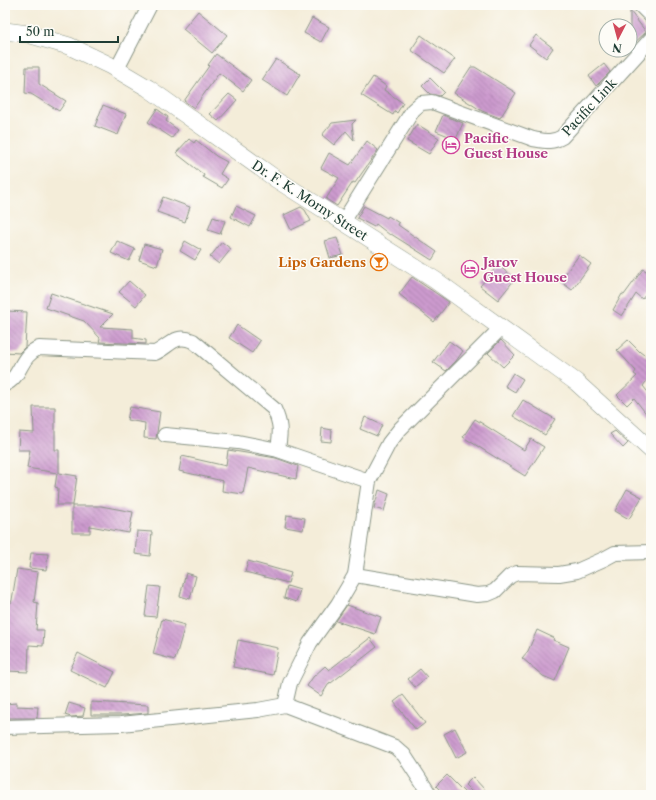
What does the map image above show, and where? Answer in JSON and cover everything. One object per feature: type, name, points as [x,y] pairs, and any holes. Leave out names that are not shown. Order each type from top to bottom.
[{"type":"street","points":[[116,69],[150,5]]},
{"type":"street","points":[[640,5],[651,16]]},
{"type":"street","name":"Dr. F. K. Morny Street","points":[[5,31],[28,34],[69,46],[116,69],[148,88],[276,179],[435,280],[576,382],[651,450]]},
{"type":"street","name":"Pacific Link","points":[[343,222],[414,110],[421,103],[432,102],[534,139],[555,141],[562,137],[651,39]]},
{"type":"street","points":[[285,705],[290,683],[310,643],[338,604],[355,575],[369,481],[389,444],[400,429],[501,328]]},
{"type":"street","points":[[5,384],[14,378],[28,354],[39,348],[155,353],[163,350],[173,340],[187,338],[193,341],[274,409],[281,428],[278,450]]},
{"type":"street","points":[[165,435],[238,442],[278,450],[369,481]]},
{"type":"street","points":[[355,575],[477,595],[488,594],[495,591],[510,576],[517,573],[559,574],[577,571],[614,553],[651,552]]},
{"type":"street","points":[[5,727],[121,724],[258,710],[285,705],[395,747],[404,755],[430,795]]},
{"type":"building","points":[[198,11],[227,35],[212,53],[183,29]]},
{"type":"building","points":[[630,11],[635,18],[630,18]]},
{"type":"building","points":[[312,18],[329,27],[321,42],[304,33]]},
{"type":"building","points":[[638,22],[646,32],[638,40]]},
{"type":"building","points":[[421,35],[455,59],[444,73],[411,50]]},
{"type":"building","points":[[536,35],[553,48],[546,58],[529,45]]},
{"type":"building","points":[[216,54],[251,80],[243,91],[219,73],[194,108],[184,101]]},
{"type":"building","points":[[276,59],[300,74],[287,96],[262,80]]},
{"type":"building","points":[[604,64],[610,72],[596,86],[589,76]]},
{"type":"building","points":[[26,67],[39,67],[39,84],[66,101],[59,111],[31,94],[25,93]]},
{"type":"building","points":[[471,67],[475,67],[516,93],[500,118],[482,111],[454,93]]},
{"type":"building","points":[[373,77],[386,86],[384,90],[403,103],[397,113],[395,111],[393,115],[361,95]]},
{"type":"building","points":[[430,78],[444,92],[440,96],[430,94],[422,86]]},
{"type":"building","points":[[229,94],[237,100],[218,121],[210,114]]},
{"type":"building","points":[[103,105],[126,114],[118,135],[95,126]]},
{"type":"building","points":[[157,109],[168,117],[166,121],[178,130],[172,138],[148,122]]},
{"type":"building","points":[[443,115],[463,123],[456,139],[436,131]]},
{"type":"building","points":[[356,120],[352,124],[354,140],[346,131],[334,145],[322,135],[332,123]]},
{"type":"building","points":[[417,124],[439,138],[429,154],[407,141]]},
{"type":"building","points":[[189,139],[194,143],[196,140],[216,156],[227,162],[220,174],[228,179],[222,188],[203,177],[204,175],[176,153]]},
{"type":"building","points":[[367,141],[378,150],[355,183],[353,182],[337,206],[326,199],[339,178],[321,168],[329,153],[350,165]]},
{"type":"building","points":[[163,197],[190,207],[185,222],[157,212]]},
{"type":"building","points":[[236,206],[256,216],[250,227],[231,217]]},
{"type":"building","points":[[364,206],[387,218],[388,216],[399,223],[398,225],[437,252],[432,260],[391,234],[390,235],[376,224],[374,227],[357,218]]},
{"type":"building","points":[[301,207],[305,210],[311,221],[291,230],[284,215]]},
{"type":"building","points":[[213,217],[225,221],[220,234],[208,230]]},
{"type":"building","points":[[337,238],[343,255],[330,258],[325,241]]},
{"type":"building","points":[[117,241],[135,249],[129,261],[111,253]]},
{"type":"building","points":[[185,241],[201,250],[195,260],[180,251]]},
{"type":"building","points":[[222,242],[231,249],[219,264],[210,257]]},
{"type":"building","points":[[144,244],[162,249],[157,266],[139,260]]},
{"type":"building","points":[[579,255],[591,264],[572,290],[560,281]]},
{"type":"building","points":[[498,265],[515,279],[498,300],[480,286]]},
{"type":"building","points":[[643,269],[651,274],[651,288],[642,299],[636,294],[622,316],[613,310],[622,294],[624,295]]},
{"type":"building","points":[[412,277],[449,302],[434,322],[399,294]]},
{"type":"building","points":[[129,281],[145,295],[136,306],[119,292]]},
{"type":"building","points":[[51,293],[113,314],[100,327],[133,329],[133,338],[146,340],[146,344],[99,342],[100,338],[84,321],[46,308]]},
{"type":"building","points":[[7,311],[27,312],[25,347],[19,353],[5,352]]},
{"type":"building","points":[[237,325],[260,341],[252,353],[229,338]]},
{"type":"building","points":[[501,340],[515,355],[503,367],[488,353]]},
{"type":"building","points":[[628,340],[651,360],[651,375],[643,386],[651,396],[651,420],[634,398],[627,405],[617,395],[637,376],[634,374],[636,371],[617,350]]},
{"type":"building","points":[[449,341],[463,351],[446,371],[433,362]]},
{"type":"building","points":[[513,373],[523,379],[515,392],[505,386]]},
{"type":"building","points":[[523,400],[555,419],[545,435],[513,416]]},
{"type":"building","points":[[33,407],[55,407],[55,450],[59,450],[59,473],[77,476],[73,505],[57,505],[58,488],[55,487],[57,473],[27,468],[30,450],[18,450],[19,432],[34,433]]},
{"type":"building","points":[[130,407],[160,412],[156,439],[144,438],[145,423],[127,420]]},
{"type":"building","points":[[365,417],[382,425],[377,436],[360,429]]},
{"type":"building","points":[[475,419],[524,450],[531,439],[544,447],[525,476],[463,437]]},
{"type":"building","points":[[322,428],[332,430],[331,442],[321,441]]},
{"type":"building","points":[[615,431],[628,443],[623,448],[610,434]]},
{"type":"building","points":[[228,450],[276,458],[298,466],[296,479],[248,468],[243,494],[222,491],[223,481],[179,471],[182,456],[226,466]]},
{"type":"building","points":[[627,489],[642,497],[629,519],[615,511]]},
{"type":"building","points":[[379,490],[389,494],[384,511],[374,508]]},
{"type":"building","points":[[72,506],[101,506],[133,512],[129,533],[90,526],[90,533],[72,533]]},
{"type":"building","points":[[287,515],[305,518],[303,530],[285,527]]},
{"type":"building","points":[[137,531],[152,532],[150,556],[135,554]]},
{"type":"building","points":[[31,553],[48,554],[46,570],[29,568]]},
{"type":"building","points":[[248,561],[291,573],[288,583],[245,572]]},
{"type":"building","points":[[17,569],[38,572],[34,602],[38,603],[36,630],[44,630],[43,646],[29,645],[28,672],[7,671],[8,644],[5,644],[5,603],[11,603]]},
{"type":"building","points":[[186,573],[196,576],[190,599],[180,596]]},
{"type":"building","points":[[149,586],[160,587],[156,617],[145,616]]},
{"type":"building","points":[[287,586],[300,590],[296,602],[284,598]]},
{"type":"building","points":[[347,605],[381,617],[375,634],[336,621]]},
{"type":"building","points":[[162,619],[185,625],[175,660],[153,654]]},
{"type":"building","points":[[537,630],[554,638],[553,640],[569,647],[555,681],[543,676],[522,658],[528,651]]},
{"type":"building","points":[[370,638],[377,647],[331,683],[330,682],[321,696],[307,686],[313,677],[325,666],[329,670]]},
{"type":"building","points":[[238,640],[278,648],[273,675],[233,667]]},
{"type":"building","points":[[78,653],[115,672],[107,688],[70,670]]},
{"type":"building","points":[[420,669],[427,677],[415,687],[408,679]]},
{"type":"building","points":[[403,695],[425,723],[416,730],[394,702]]},
{"type":"building","points":[[91,702],[148,705],[148,713],[91,715]]},
{"type":"building","points":[[16,703],[16,706],[38,707],[37,718],[5,718],[5,704]]},
{"type":"building","points":[[69,703],[85,708],[83,716],[71,717],[65,715]]},
{"type":"building","points":[[455,728],[467,752],[456,758],[444,734]]},
{"type":"building","points":[[447,775],[467,795],[445,795],[436,786]]},
{"type":"building","points":[[473,777],[485,790],[480,795],[475,795],[465,785]]},
{"type":"place","name":"Pacific Guest House","points":[[451,145]]},
{"type":"place","name":"Lips Gardens","points":[[379,262]]},
{"type":"place","name":"Jarov Guest House","points":[[470,269]]}]
